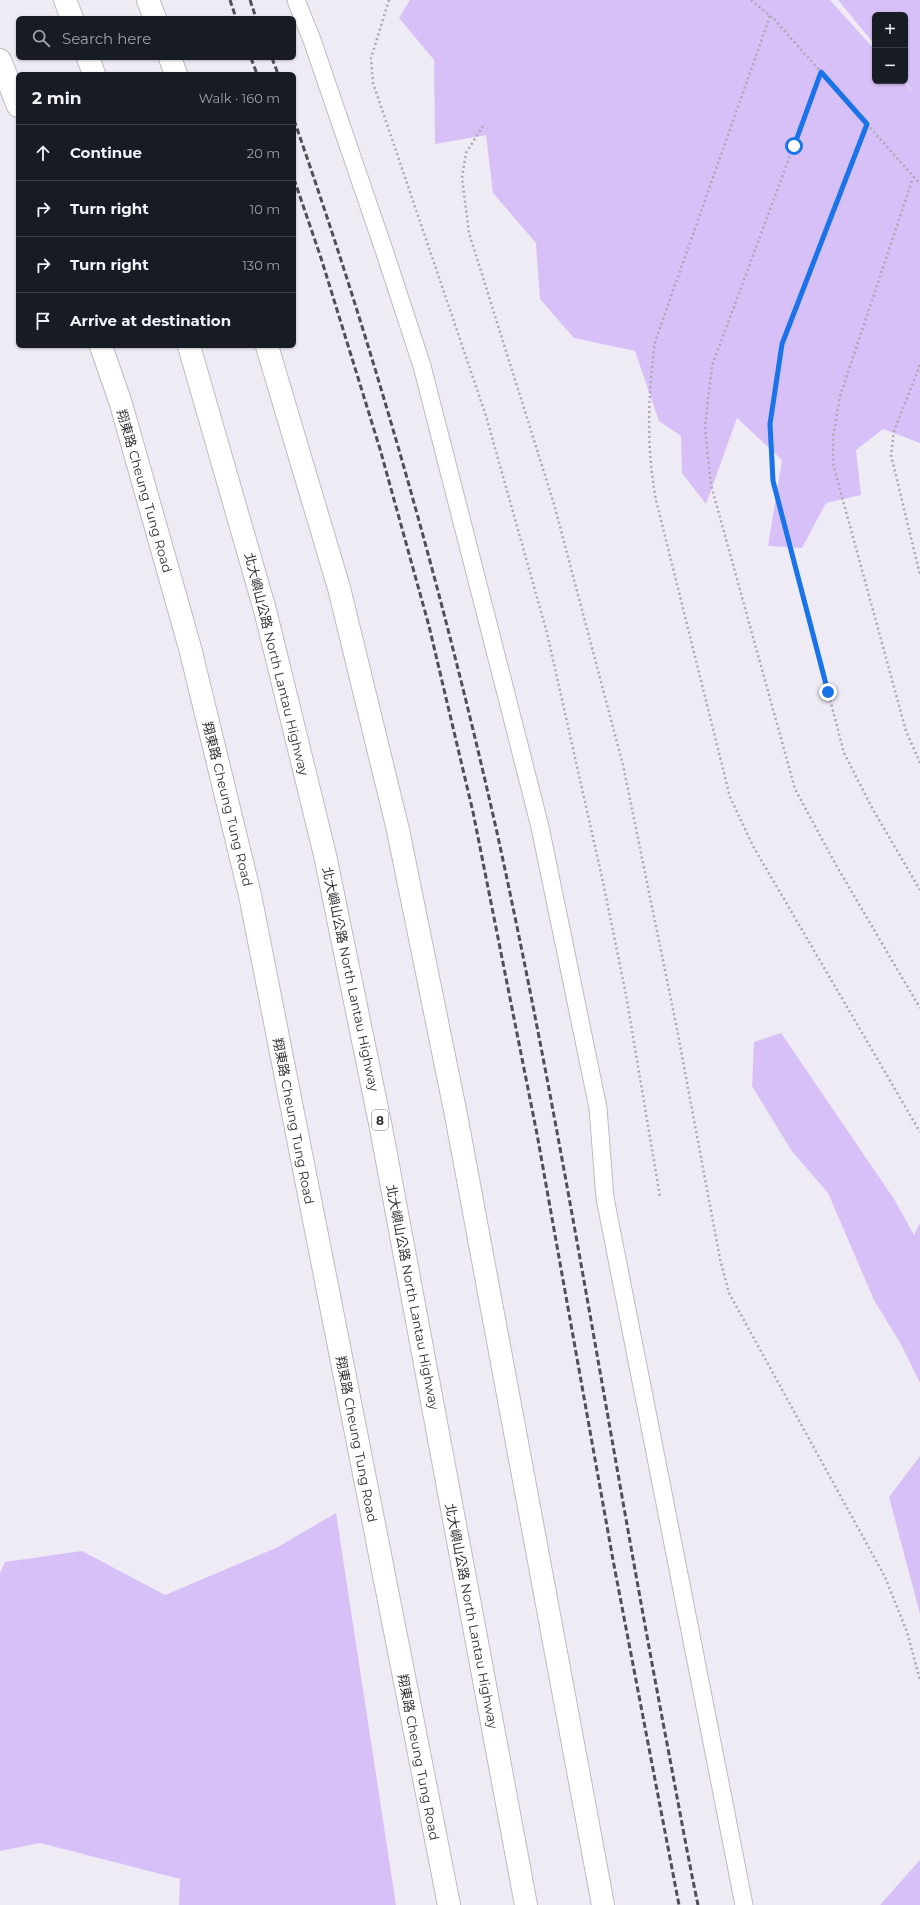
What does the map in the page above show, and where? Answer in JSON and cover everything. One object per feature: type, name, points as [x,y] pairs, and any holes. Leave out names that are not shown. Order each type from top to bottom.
[{"type":"main road","points":[[65,0],[71,16]]},
{"type":"main road","points":[[148,0],[154,16]]},
{"type":"main road","points":[[0,60],[16,101]]},
{"type":"main road","points":[[89,60],[93,72]]},
{"type":"main road","points":[[171,60],[175,72]]},
{"type":"main road","name":"翔東路 Cheung Tung Road","points":[[103,348],[121,404],[190,648],[250,895],[449,1905]]},
{"type":"main road","name":"北大嶼山公路 North Lantau Highway","points":[[190,348],[265,610],[325,855],[381,1128],[526,1905]]},
{"type":"main road","points":[[268,348],[339,588],[398,830],[456,1115],[603,1905]]},
{"type":"lane","points":[[296,0],[312,40],[422,366],[540,827],[598,1108],[605,1198],[744,1905]]},
{"type":"path","points":[[389,0],[371,58],[373,83],[486,416],[547,633],[603,882],[623,980],[660,1197]]},
{"type":"path","points":[[751,0],[770,16],[920,184]]},
{"type":"path","points":[[770,16],[655,342],[649,389],[650,470],[656,500],[730,798],[753,846],[920,1132]]},
{"type":"path","points":[[821,72],[712,366],[705,427],[711,486],[795,789],[836,865],[920,1008]]},
{"type":"path","points":[[867,124],[782,344],[770,424],[773,481],[844,752],[871,806],[920,890]]},
{"type":"path","points":[[483,126],[466,154],[462,178],[470,233],[554,504],[623,765],[677,1029],[720,1259],[729,1293],[885,1577],[906,1632],[920,1680]]},
{"type":"path","points":[[912,181],[840,396],[833,437],[833,464],[906,731],[920,763]]},
{"type":"path","points":[[920,365],[894,431],[891,455],[920,575]]},
{"type":"shaded area","points":[[410,0],[830,0],[872,47],[872,84],[906,84],[914,94],[907,84],[908,12],[872,12],[872,41],[838,0],[920,0],[920,443],[883,429],[856,450],[861,495],[826,503],[802,548],[768,546],[782,460],[737,418],[706,504],[682,473],[681,436],[659,421],[635,351],[574,338],[540,299],[536,243],[493,193],[486,135],[435,144],[434,60],[399,18]]},
{"type":"shaded area","points":[[781,1033],[894,1199],[914,1235],[920,1223],[920,1383],[902,1346],[874,1300],[828,1193],[791,1150],[752,1086],[754,1042]]},
{"type":"shaded area","points":[[920,1456],[920,1614],[889,1497]]},
{"type":"shaded area","points":[[336,1513],[396,1905],[179,1905],[180,1879],[40,1843],[0,1851],[0,1573],[5,1562],[82,1551],[165,1595],[276,1548]]},
{"type":"shaded area","points":[[920,1860],[920,1905],[880,1905]]},
{"type":"railway","points":[[230,0],[235,16]]},
{"type":"railway","points":[[250,0],[255,16]]},
{"type":"railway","points":[[252,60],[256,72]]},
{"type":"railway","points":[[273,60],[277,72]]},
{"type":"railway","points":[[296,126],[352,295],[405,471],[453,649],[496,828],[542,1054],[584,1280],[644,1620],[698,1905]]},
{"type":"railway","points":[[296,185],[321,258],[380,449],[429,626],[473,812],[537,1134],[613,1560],[679,1905]]},
{"type":"route","points":[[794,146],[821,72],[867,124],[782,344],[770,424],[773,481],[828,692]]}]
